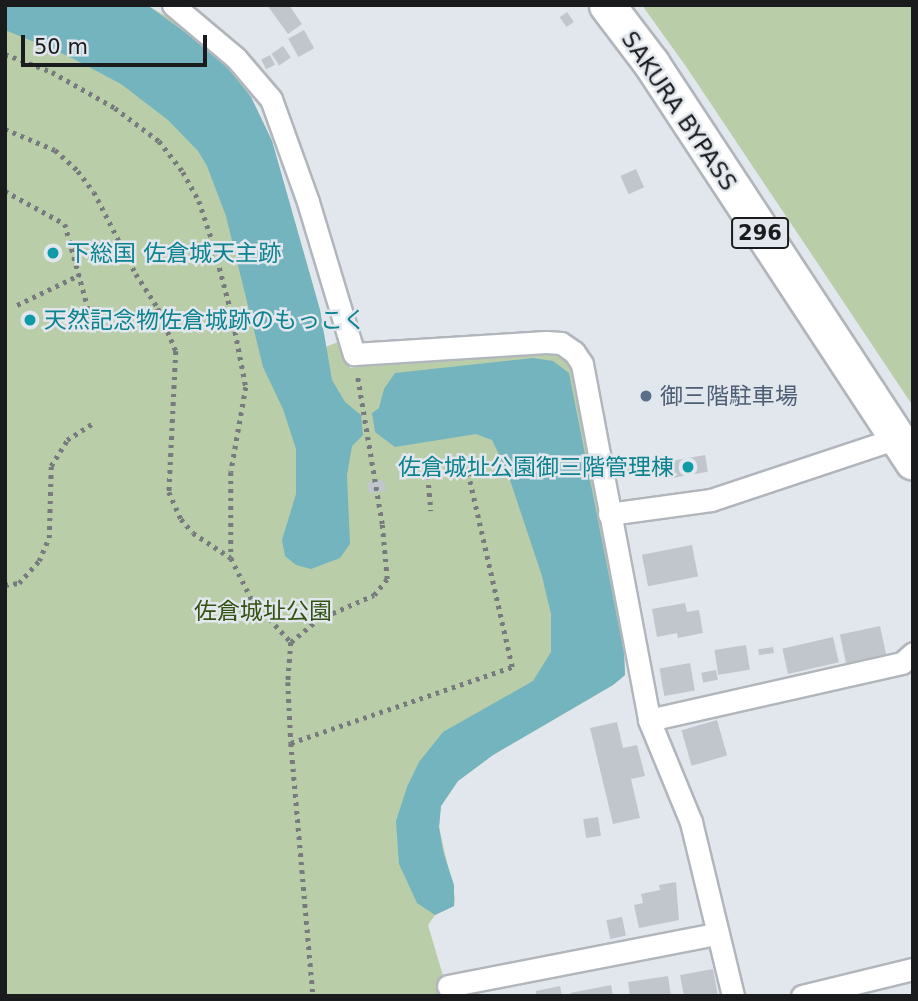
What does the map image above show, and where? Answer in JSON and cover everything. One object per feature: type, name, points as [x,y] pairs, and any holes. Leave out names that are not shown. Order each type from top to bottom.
[{"type":"highway","name":"SAKURA BYPASS","points":[[607,5],[651,63],[905,450]]},
{"type":"street","points":[[173,5],[236,58],[271,99],[304,190],[354,354],[561,343],[574,352],[582,364],[649,720],[691,822],[733,996]]},
{"type":"street","points":[[609,514],[711,499],[905,450]]},
{"type":"street","points":[[649,720],[902,663],[913,653]]},
{"type":"street","points":[[448,986],[716,934]]},
{"type":"street","points":[[802,996],[913,969]]},
{"type":"path","points":[[5,54],[52,72],[115,108],[159,141],[183,172],[199,201],[232,315],[246,387],[231,472],[231,558],[252,600],[291,642]]},
{"type":"path","points":[[5,129],[55,150],[78,171],[94,192],[136,274],[158,308],[176,351],[169,492],[181,519],[193,533],[231,558]]},
{"type":"path","points":[[5,191],[65,224],[94,330]]},
{"type":"path","points":[[17,305],[79,275]]},
{"type":"path","points":[[313,996],[291,743],[288,682],[291,642],[317,620],[374,595],[387,579],[382,524],[354,354]]},
{"type":"path","points":[[5,585],[19,583],[39,561],[50,538],[51,466],[67,440],[93,423]]},
{"type":"path","points":[[291,743],[512,667],[467,469],[428,476],[431,511]]},
{"type":"green space","name":"佐倉城址公園","points":[[5,5],[147,5],[167,17],[230,68],[251,97],[272,141],[320,310],[325,347],[341,341],[350,368],[406,360],[561,354],[580,362],[624,653],[625,675],[613,685],[493,755],[458,781],[441,806],[439,827],[455,898],[454,906],[435,915],[428,925],[449,996],[5,996]]},
{"type":"green space","points":[[642,5],[913,5],[913,406],[687,68]]},
{"type":"water","points":[[5,5],[147,5],[217,55],[251,97],[272,141],[320,310],[332,380],[345,402],[361,415],[363,435],[352,446],[347,475],[350,544],[340,558],[311,569],[296,565],[285,556],[282,540],[296,494],[296,449],[283,409],[263,367],[226,216],[207,166],[198,151],[168,120],[121,84],[68,56],[5,30]]},
{"type":"water","points":[[533,358],[553,361],[569,373],[624,653],[625,675],[613,685],[493,755],[458,781],[441,806],[439,827],[443,851],[454,885],[454,906],[435,915],[417,903],[399,864],[396,821],[407,787],[419,762],[443,732],[533,681],[551,652],[551,614],[542,576],[507,471],[492,440],[476,434],[395,447],[375,432],[372,413],[379,408],[384,389],[395,373]]},
{"type":"building","points":[[267,5],[289,5],[302,24],[288,34]]},
{"type":"building","points":[[567,12],[574,22],[567,27],[560,17]]},
{"type":"building","points":[[304,30],[314,48],[298,57],[288,39]]},
{"type":"building","points":[[283,46],[291,58],[279,65],[271,54]]},
{"type":"building","points":[[270,55],[275,65],[266,69],[261,60]]},
{"type":"building","points":[[636,169],[644,187],[629,194],[620,176]]},
{"type":"building","points":[[637,455],[640,473],[626,475],[623,457]]},
{"type":"building","name":"佐倉城址公園御三階管理棟","points":[[705,455],[708,472],[671,478],[668,462]]},
{"type":"building","points":[[384,480],[386,491],[369,494],[367,483]]},
{"type":"building","points":[[692,545],[698,576],[648,586],[642,555]]},
{"type":"building","points":[[685,603],[687,612],[699,610],[703,633],[678,638],[677,633],[657,637],[652,609]]},
{"type":"building","points":[[880,626],[886,654],[846,663],[840,635]]},
{"type":"building","points":[[833,637],[839,662],[788,674],[782,649]]},
{"type":"building","points":[[746,645],[750,670],[718,675],[714,650]]},
{"type":"building","points":[[773,647],[774,653],[759,655],[758,649]]},
{"type":"building","points":[[690,663],[695,691],[664,696],[659,668]]},
{"type":"building","points":[[716,670],[718,680],[703,683],[701,673]]},
{"type":"building","points":[[717,720],[727,756],[692,766],[681,730]]},
{"type":"building","points":[[617,722],[623,748],[637,745],[645,776],[631,779],[640,818],[613,824],[590,728]]},
{"type":"building","points":[[598,817],[601,836],[586,838],[583,819]]},
{"type":"building","points":[[676,882],[679,920],[639,928],[634,905],[643,903],[641,894],[660,890],[659,885]]},
{"type":"building","points":[[622,917],[626,936],[610,939],[606,920]]},
{"type":"building","points":[[713,969],[718,996],[684,996],[680,975]]},
{"type":"building","points":[[668,976],[671,996],[630,996],[628,982]]},
{"type":"building","points":[[611,985],[613,996],[571,996],[570,993]]},
{"type":"building","points":[[560,986],[562,996],[536,996],[536,991]]},
{"type":"place","name":"下総国 佐倉城天主跡","points":[[53,253]]},
{"type":"place","name":"天然記念物佐倉城跡のもっこく","points":[[30,320]]},
{"type":"place","name":"御三階駐車場","points":[[646,396]]},
{"type":"place","name":"佐倉城址公園御三階管理棟","points":[[688,467]]}]
